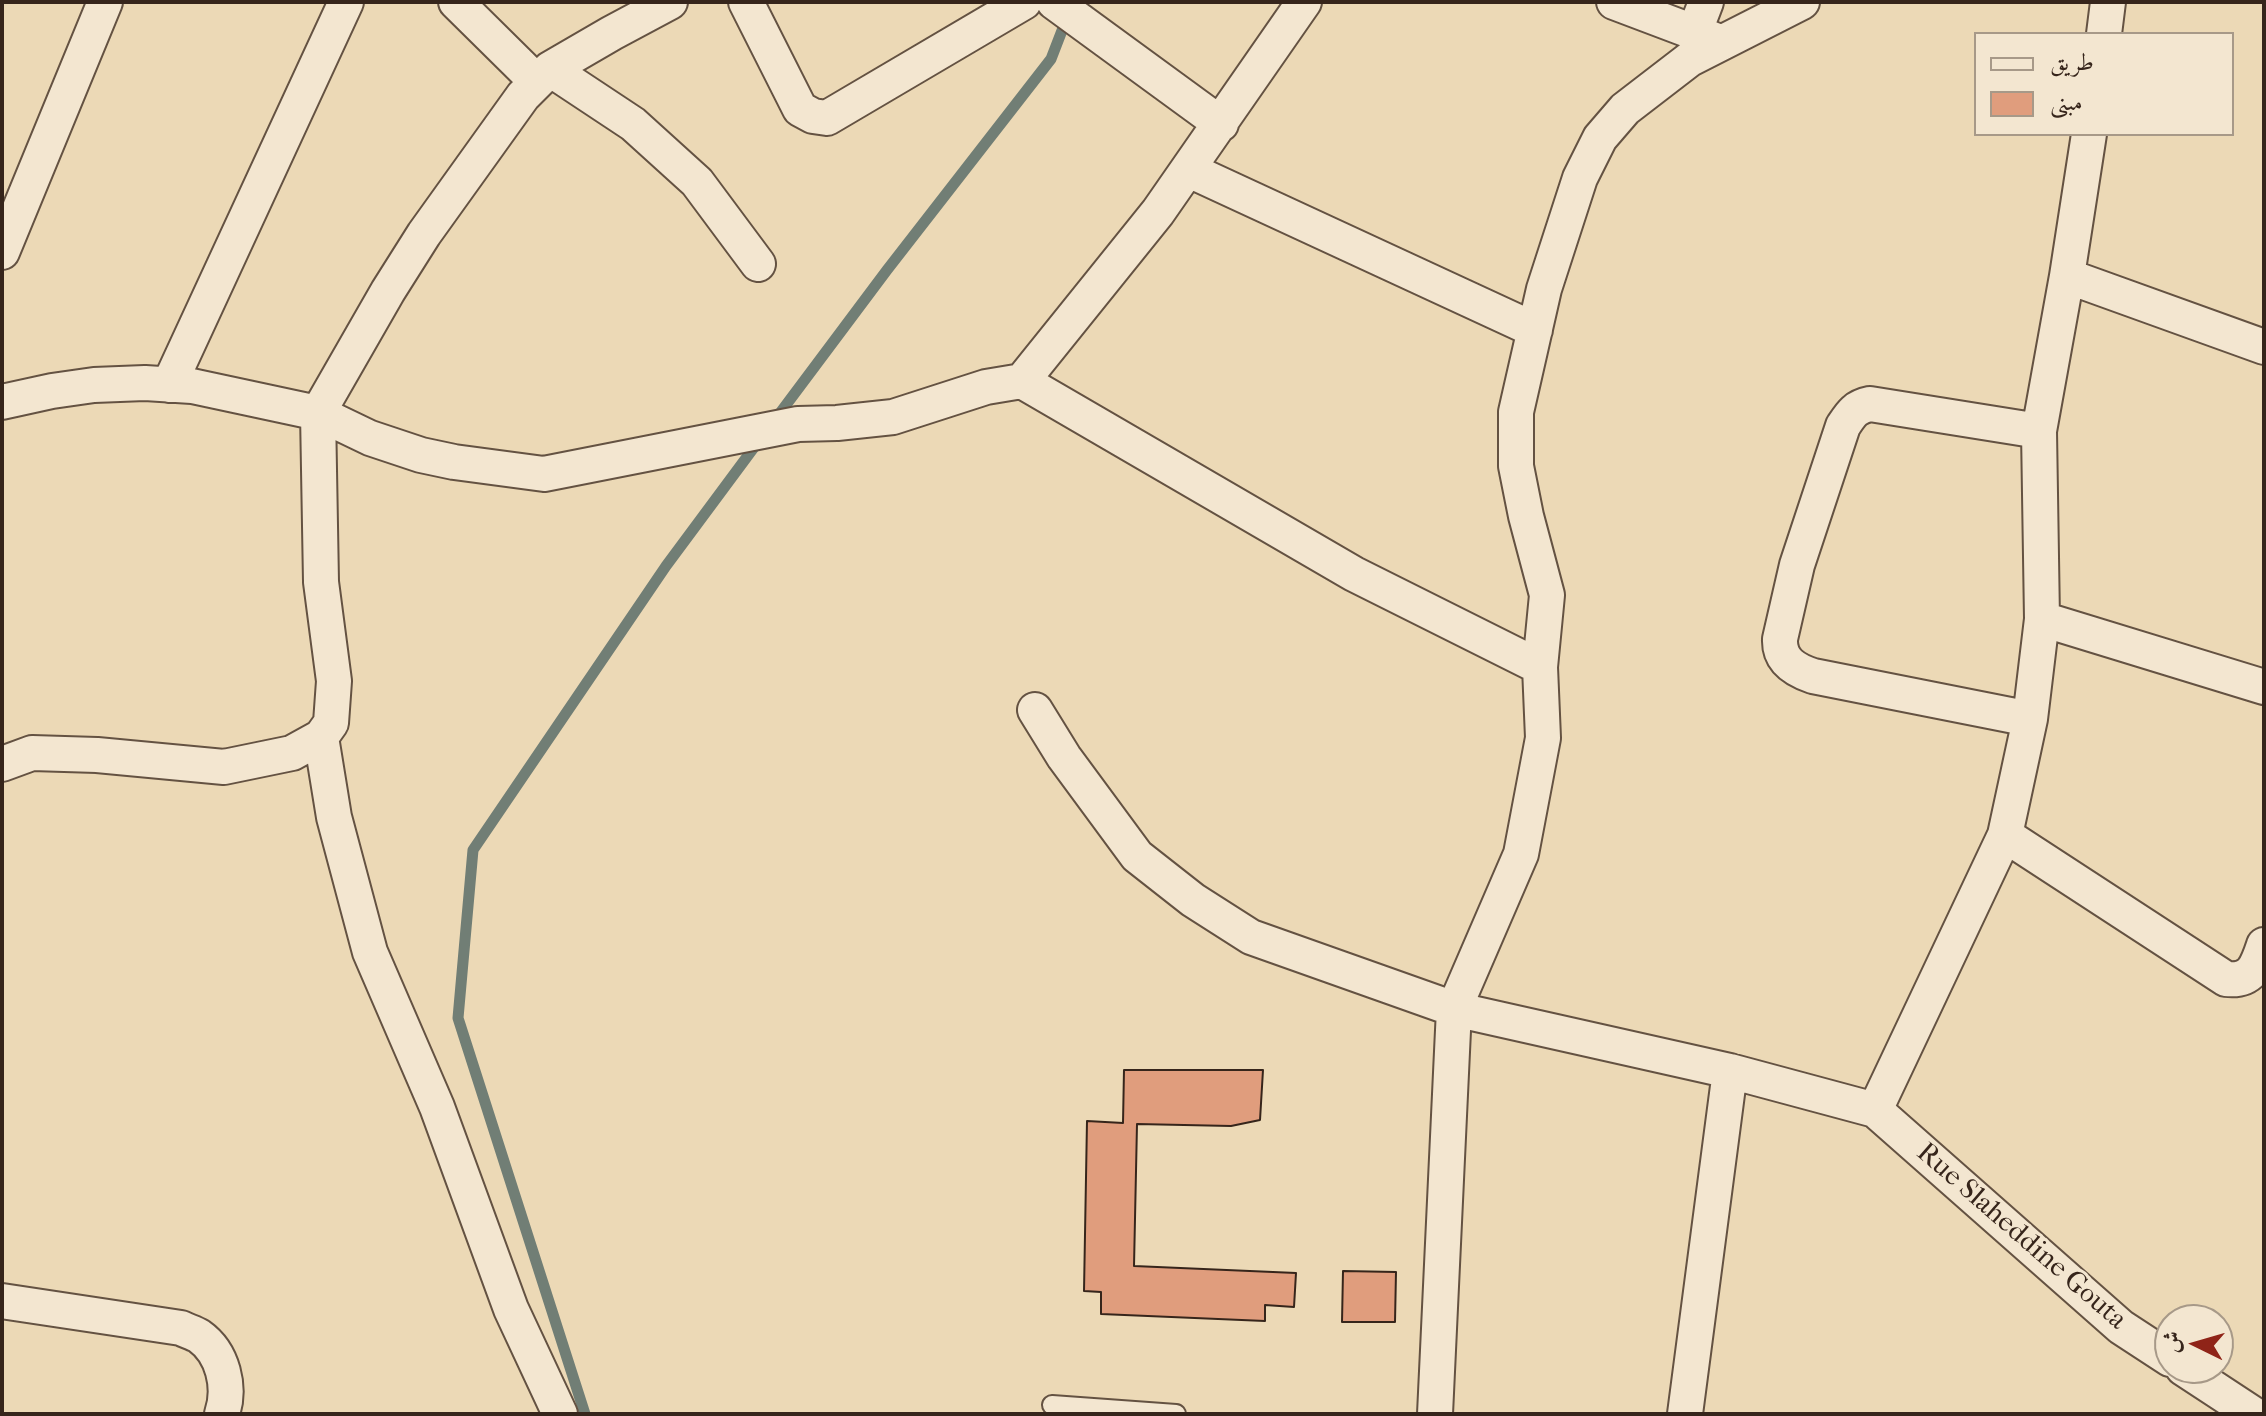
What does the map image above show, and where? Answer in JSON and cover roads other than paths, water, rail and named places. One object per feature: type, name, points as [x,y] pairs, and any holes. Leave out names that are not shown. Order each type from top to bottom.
[{"type":"street","points":[[2,252],[105,2]]},
{"type":"street","points":[[169,385],[346,2]]},
{"type":"street","points":[[456,2],[543,76],[633,124],[697,182],[758,264]]},
{"type":"street","points":[[2,764],[32,753],[97,755],[224,767],[292,753],[321,737],[331,723],[334,681],[321,582],[318,413],[424,234],[523,96],[543,76],[670,2]]},
{"type":"street","points":[[746,2],[800,109],[813,116],[827,118],[1024,2]]},
{"type":"street","points":[[1054,2],[1221,124]]},
{"type":"street","points":[[1022,381],[1158,212],[1304,2]]},
{"type":"street","points":[[1614,2],[1707,25],[1802,2]]},
{"type":"street","points":[[2104,32],[2108,2]]},
{"type":"street","points":[[1435,1414],[1454,1009],[1521,854],[1543,738],[1540,667],[1547,595],[1516,466],[1516,412],[1544,289],[1580,178],[1600,138],[1625,109],[1690,59],[1707,25]]},
{"type":"street","points":[[1035,710],[1064,757],[1137,856],[1193,900],[1251,937],[1454,1009],[1730,1071],[1875,1110],[2005,835],[2030,719],[2042,619],[2039,431],[2089,136]]},
{"type":"street","points":[[1189,170],[1535,330]]},
{"type":"street","points":[[2067,276],[2264,347]]},
{"type":"street","points":[[2,402],[94,385],[145,383],[192,386],[318,413],[370,438],[421,455],[544,474],[798,424],[893,417],[986,387],[1022,381],[1354,574],[1540,667]]},
{"type":"street","points":[[2030,719],[1813,676],[1797,670],[1784,658],[1780,639],[1797,565],[1843,426],[1859,406],[1870,404],[2039,431]]},
{"type":"street","points":[[2042,619],[2264,687]]},
{"type":"street","points":[[321,737],[334,817],[370,952],[437,1107],[511,1309],[560,1414]]},
{"type":"street","points":[[2005,835],[2226,979],[2238,981],[2252,973],[2264,945]]},
{"type":"street","points":[[1685,1414],[1730,1071]]},
{"type":"street","name":"Rue Slaheddine Gouta","points":[[1875,1110],[2121,1327],[2154,1349]]},
{"type":"street","points":[[2,1301],[181,1328],[198,1335],[219,1360],[225,1385],[222,1414]]},
{"type":"street","points":[[2207,1384],[2253,1414]]},
{"type":"lane","points":[[1052,1405],[1176,1414]]},
{"type":"waterway","points":[[774,421],[1051,59],[1068,15]]},
{"type":"waterway","points":[[585,1414],[458,1018],[473,850],[666,566],[761,438]]}]
